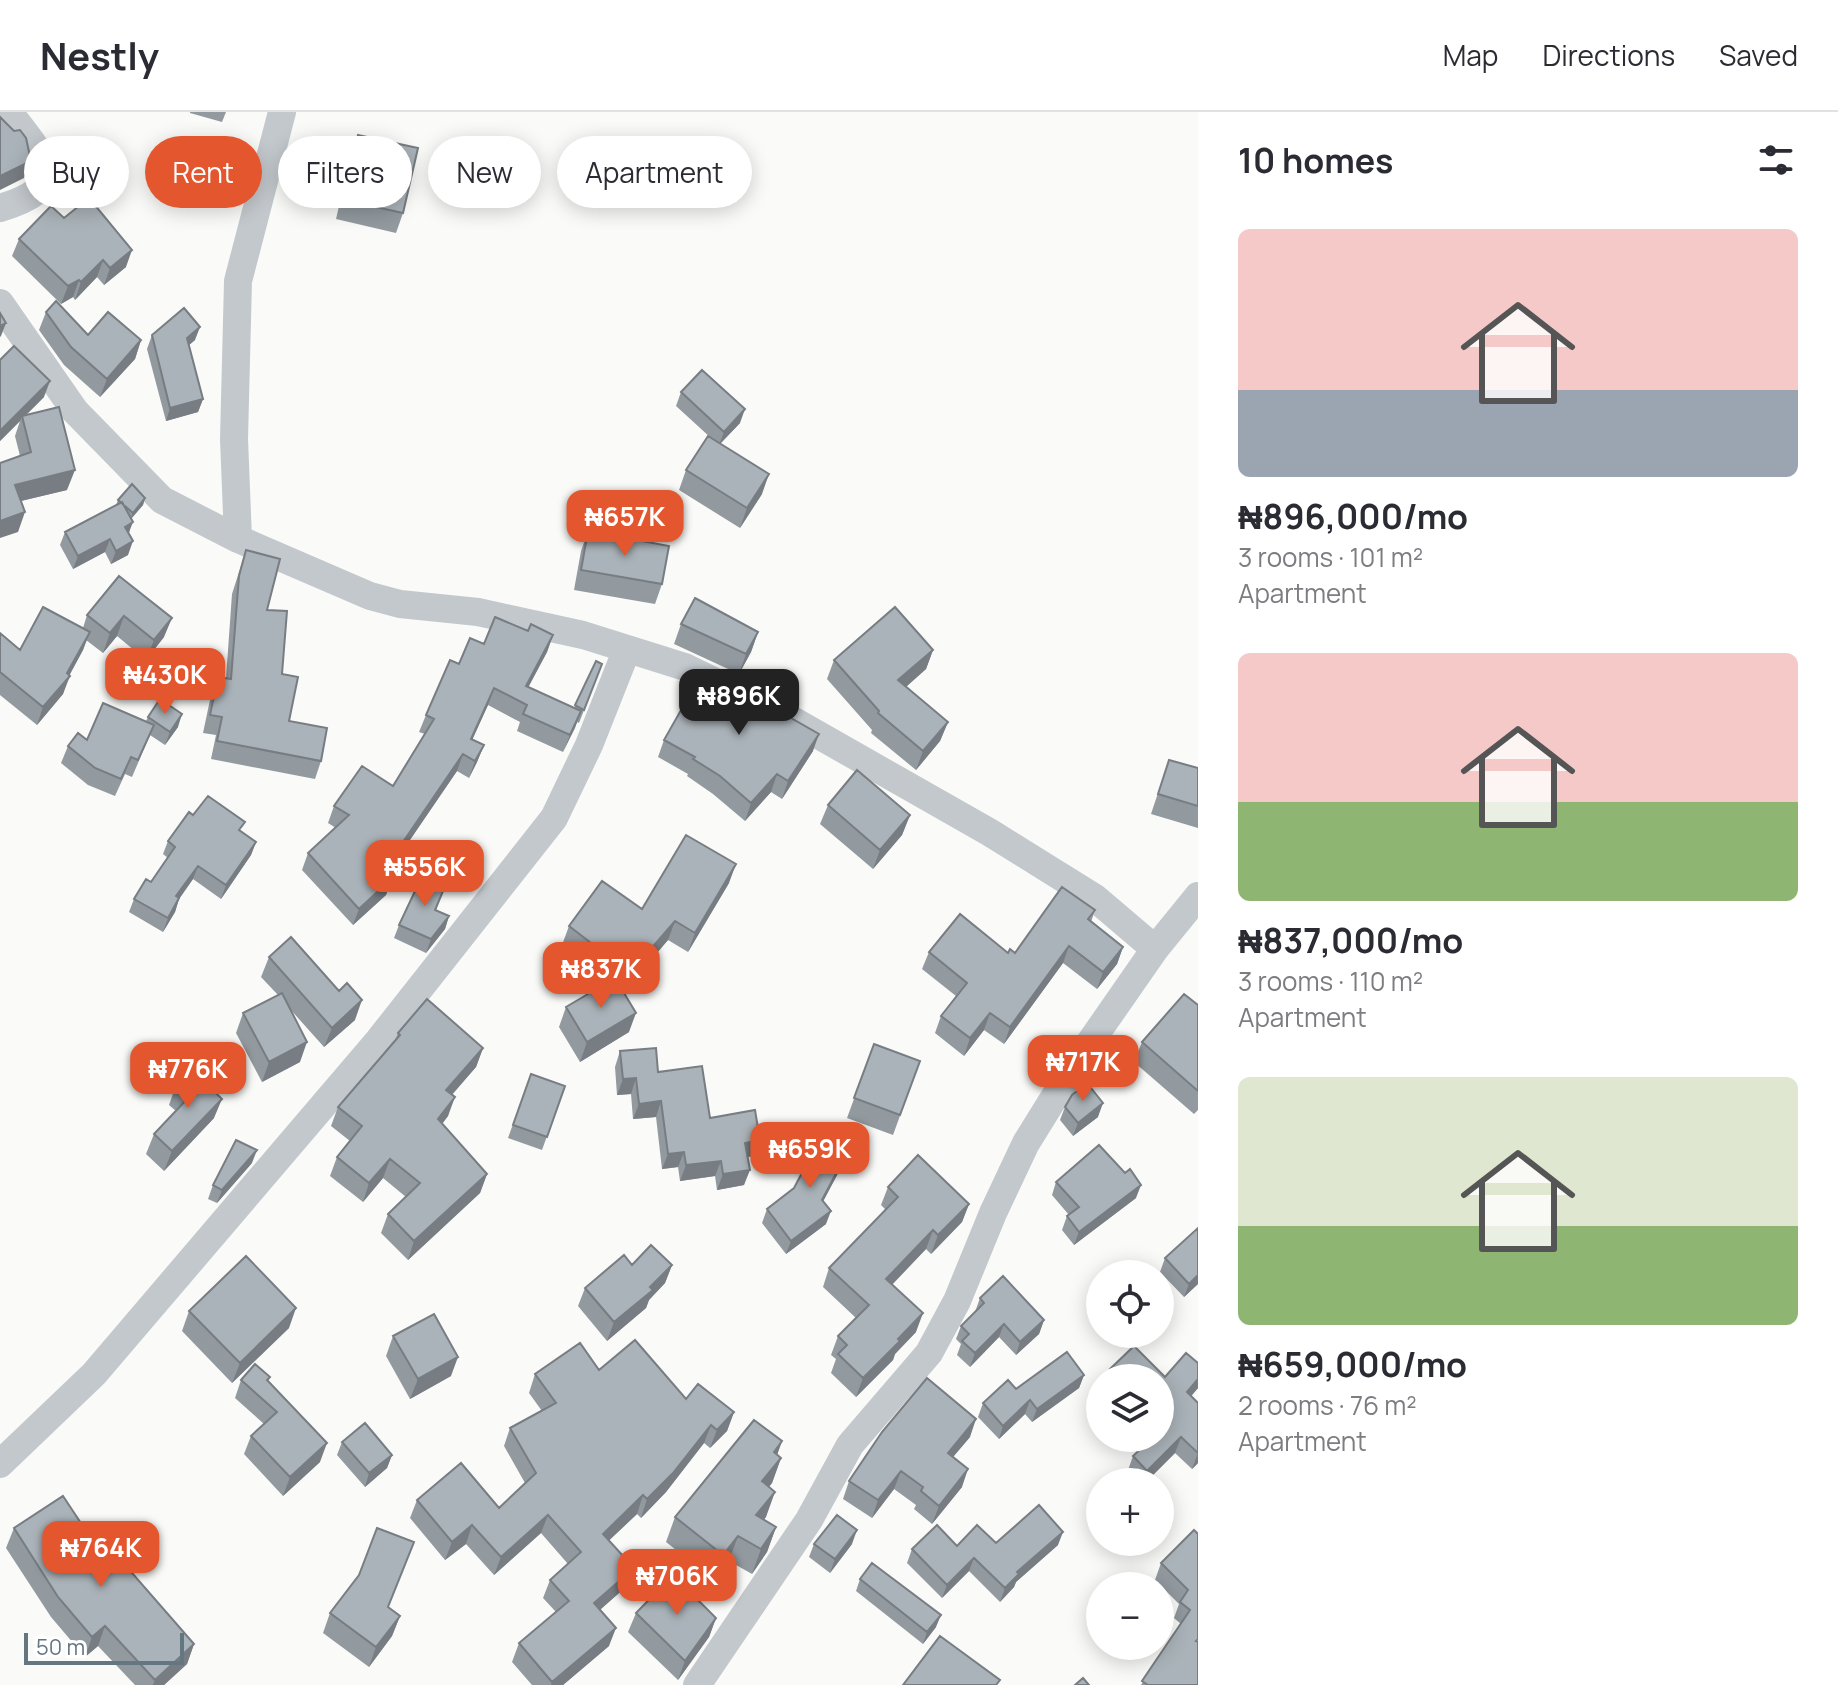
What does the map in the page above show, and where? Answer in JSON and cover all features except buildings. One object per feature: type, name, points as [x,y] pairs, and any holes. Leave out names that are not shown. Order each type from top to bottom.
[{"type":"street","points":[[0,208],[20,202],[41,189],[47,177],[42,157],[9,112]]},
{"type":"street","points":[[238,539],[234,439],[238,281],[282,112]]},
{"type":"street","points":[[0,303],[75,411],[162,500],[238,539],[370,596],[400,604],[478,612],[525,621],[685,667],[760,704],[989,832],[1095,898],[1155,949]]},
{"type":"street","points":[[0,1464],[113,1352],[379,1040],[554,818],[589,745],[627,649]]},
{"type":"street","points":[[697,1685],[809,1520],[850,1445],[929,1353],[957,1301],[1026,1143],[1075,1064],[1155,949],[1198,896]]}]
